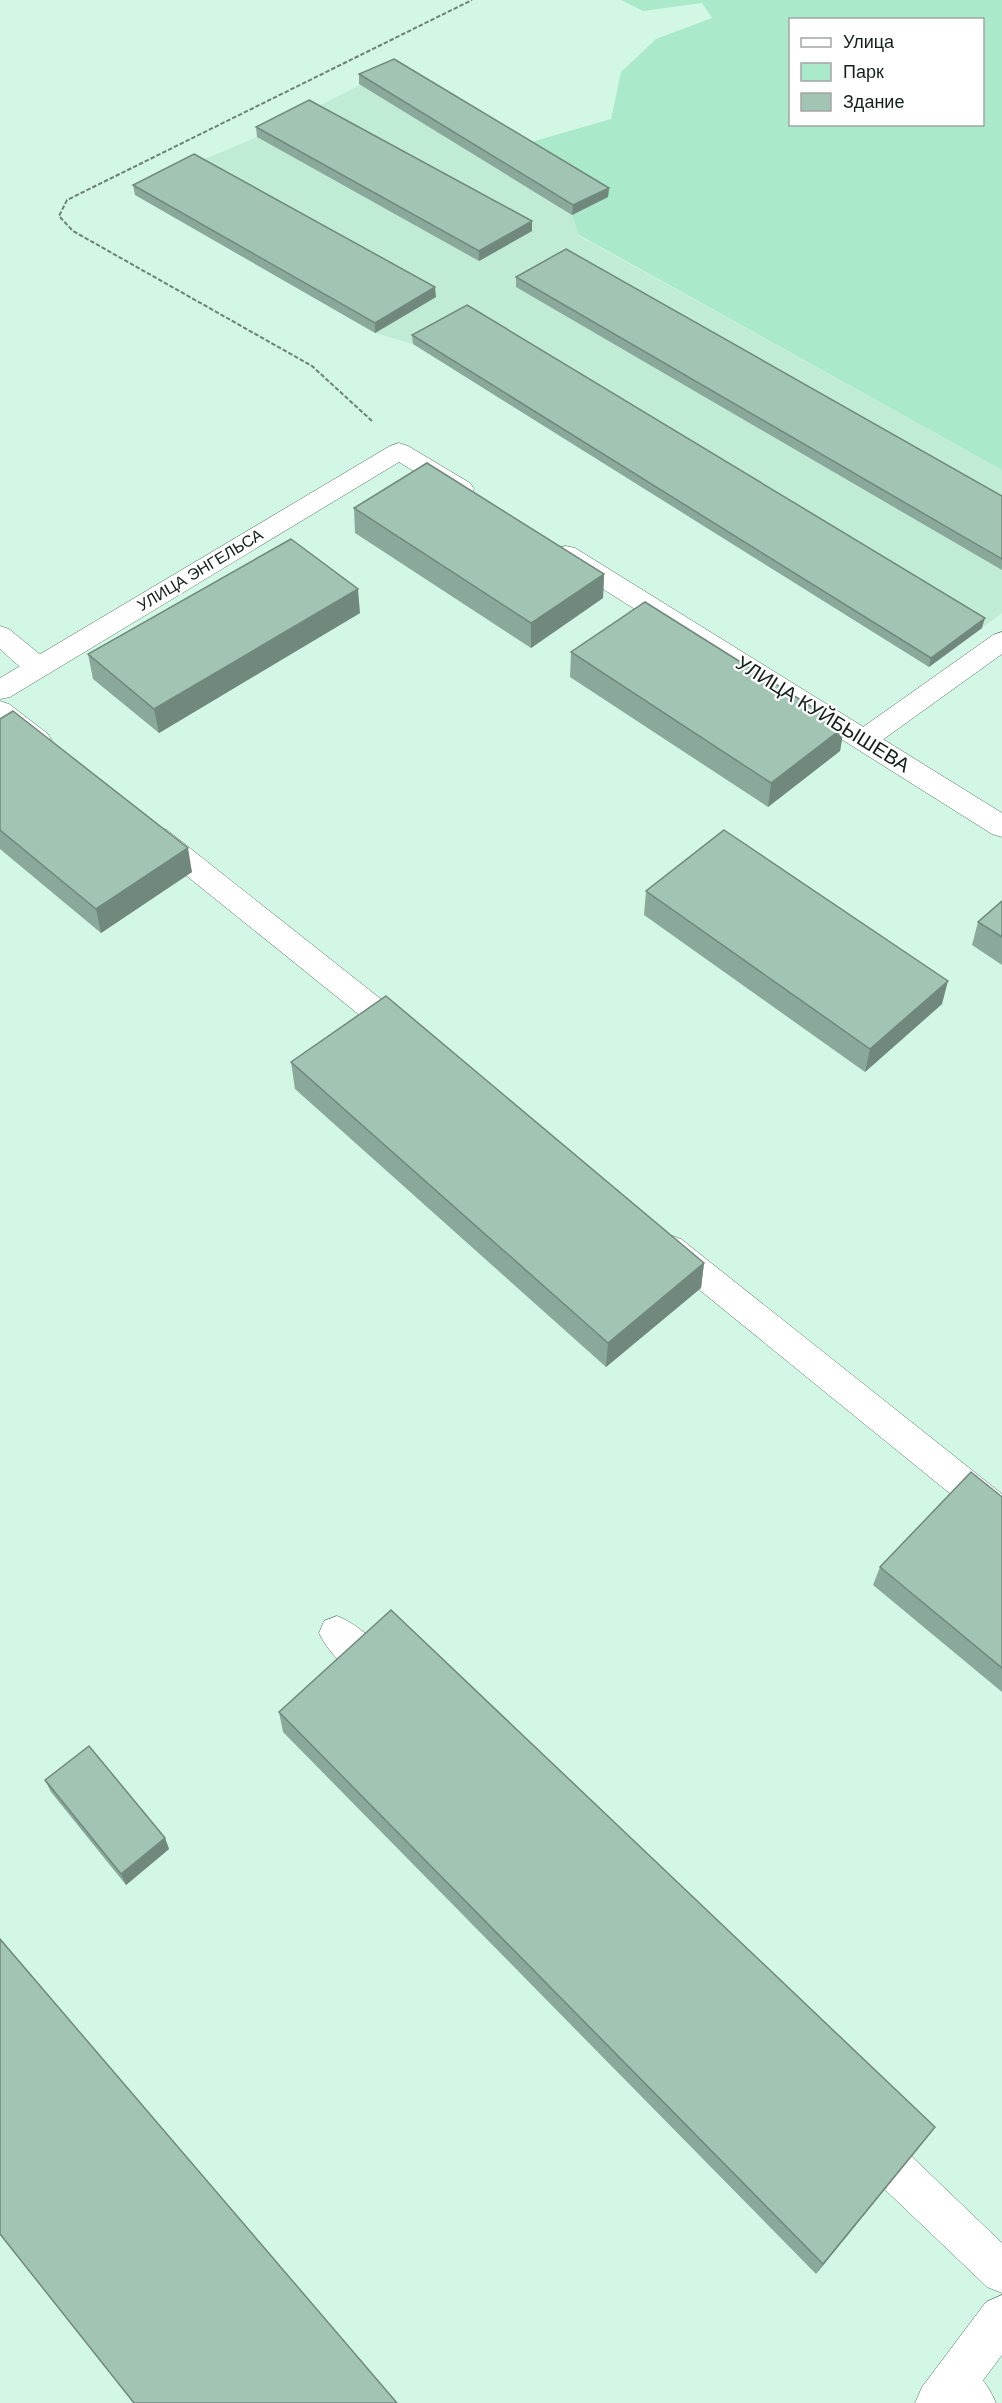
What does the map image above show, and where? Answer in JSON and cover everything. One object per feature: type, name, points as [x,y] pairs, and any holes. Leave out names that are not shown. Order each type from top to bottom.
[{"type":"street","points":[[399,451],[480,501]]},
{"type":"street","name":"УЛИЦА ЭНГЕЛЬСА","points":[[0,690],[399,451]]},
{"type":"street","name":"УЛИЦА КУЙБЫШЕВА","points":[[541,538],[1002,827]]},
{"type":"street","points":[[955,2396],[1002,2318]]},
{"type":"lane","points":[[0,635],[39,667]]},
{"type":"lane","points":[[865,739],[1002,641]]},
{"type":"lane","points":[[0,710],[65,762]]},
{"type":"lane","points":[[139,822],[427,1053]]},
{"type":"lane","points":[[650,1232],[1002,1515]]},
{"type":"lane","points":[[337,1633],[406,1698]]},
{"type":"lane","points":[[841,2117],[1002,2272]]},
{"type":"path","points":[[399,451],[358,406],[312,366],[73,231],[58,216],[67,201],[193,136],[366,56],[472,0]]},
{"type":"shaded area","points":[[394,68],[608,197],[579,236],[1002,470],[1002,613],[929,667],[413,344],[375,333],[195,163],[257,137]]},
{"type":"green space","points":[[621,0],[1002,0],[1002,470],[579,235],[572,215],[608,197],[521,145],[611,119],[621,72],[656,39],[712,18],[702,3],[643,11]]},
{"type":"building","points":[[394,59],[609,188],[573,205],[359,74]]},
{"type":"building","points":[[309,100],[532,221],[479,251],[256,127]]},
{"type":"building","points":[[194,154],[435,287],[375,323],[133,185]]},
{"type":"building","points":[[566,249],[1002,496],[1002,559],[516,277]]},
{"type":"building","points":[[467,305],[985,618],[931,658],[412,335]]},
{"type":"building","points":[[427,463],[604,574],[531,623],[354,508]]},
{"type":"building","points":[[291,539],[358,589],[154,709],[88,654]]},
{"type":"building","points":[[645,602],[844,727],[771,783],[571,652]]},
{"type":"building","points":[[13,711],[188,848],[96,909],[0,830],[0,719]]},
{"type":"building","points":[[724,830],[948,981],[870,1049],[646,891]]},
{"type":"building","points":[[1002,901],[1002,937],[978,922]]},
{"type":"building","points":[[386,996],[704,1263],[608,1343],[291,1062]]},
{"type":"building","points":[[971,1472],[1002,1497],[1002,1668],[880,1567]]},
{"type":"building","points":[[391,1610],[935,2127],[823,2264],[279,1712]]},
{"type":"building","points":[[89,1746],[165,1838],[121,1874],[45,1780]]},
{"type":"building","points":[[0,1939],[397,2403],[134,2403],[0,2234]]}]
